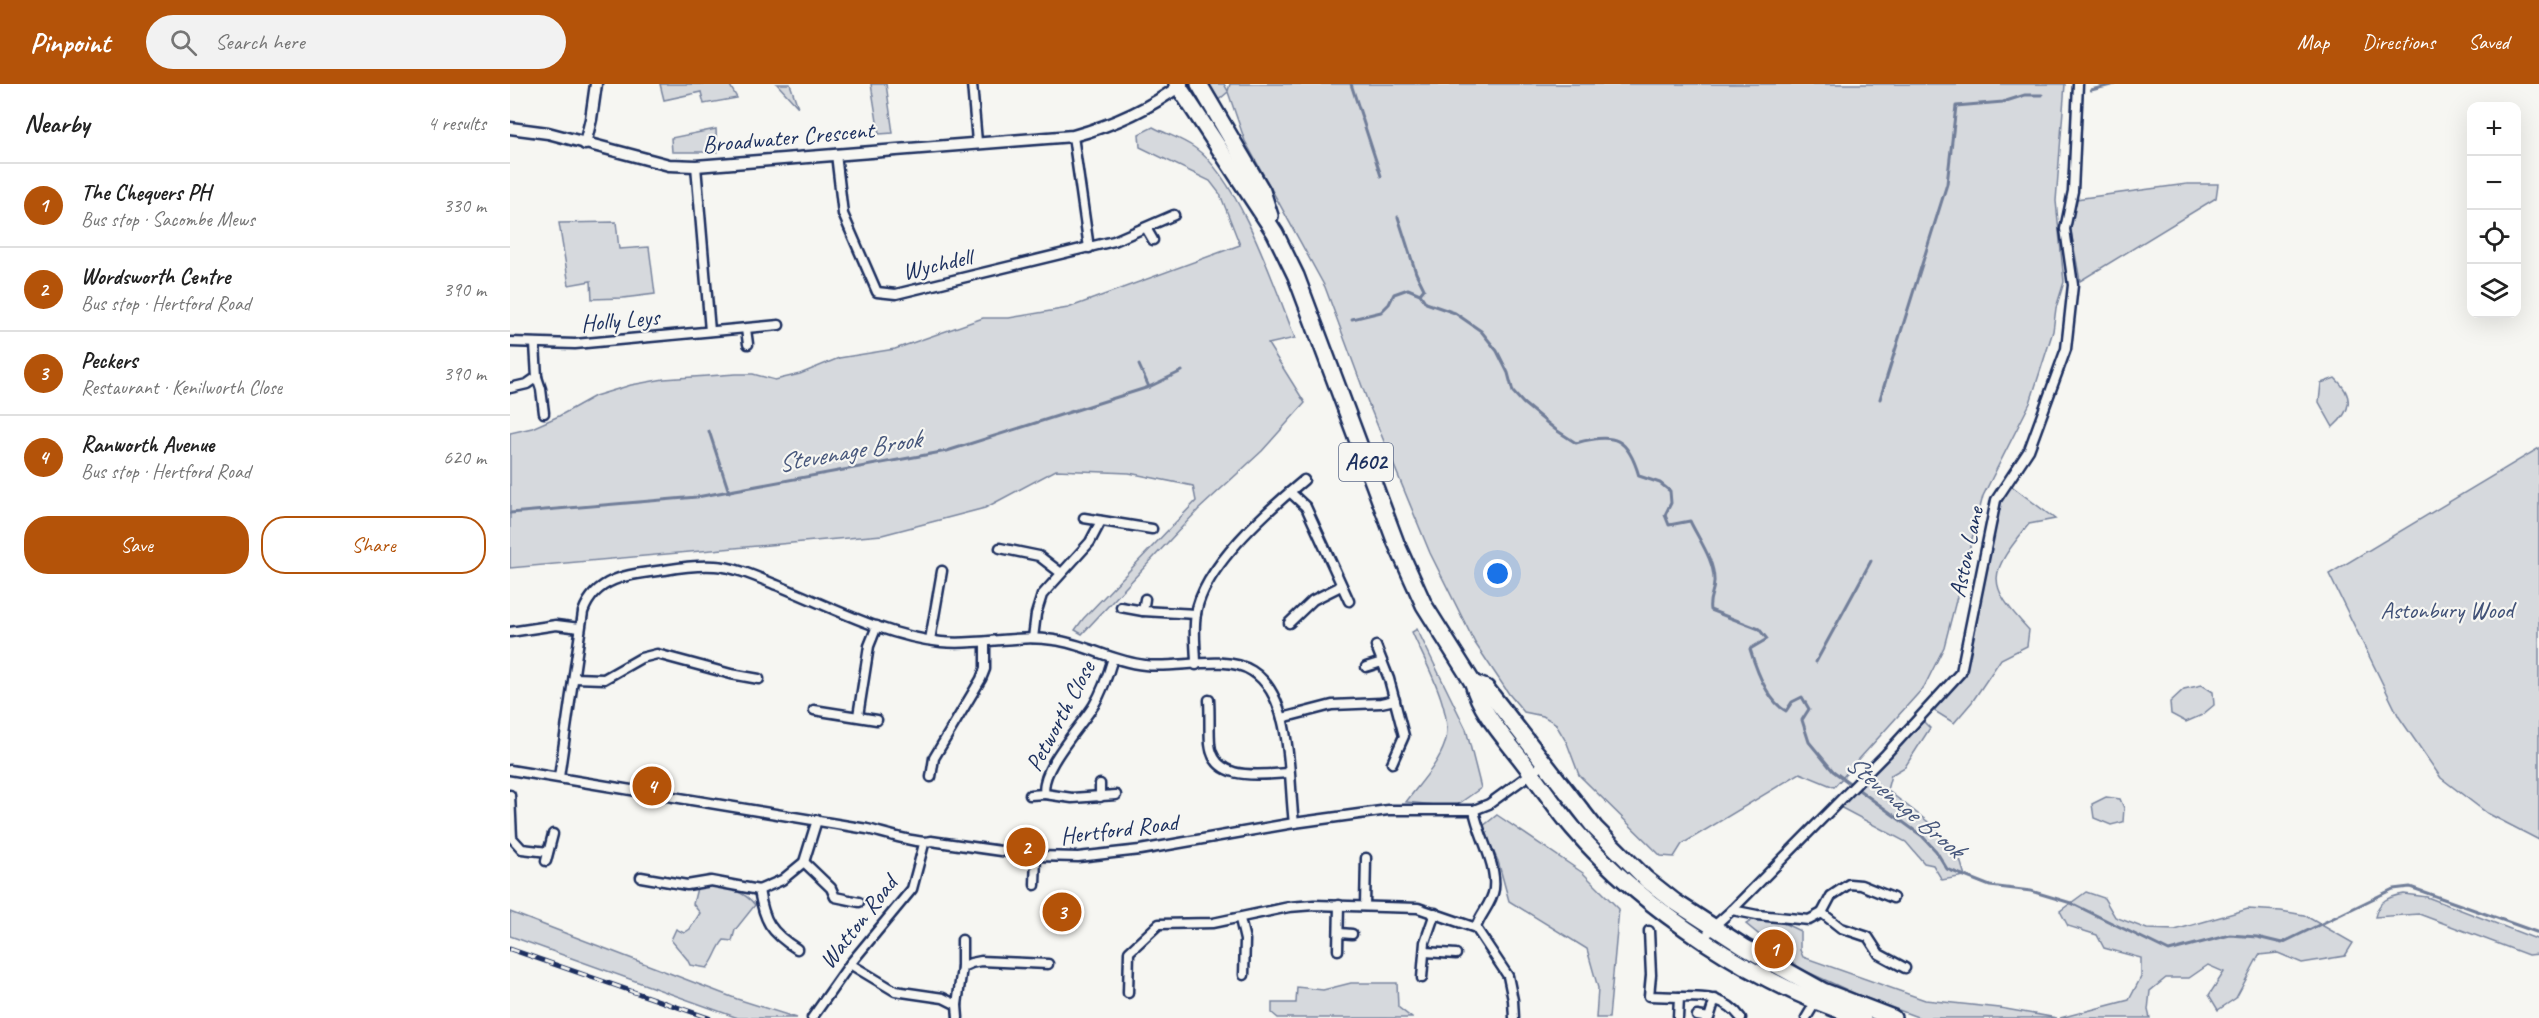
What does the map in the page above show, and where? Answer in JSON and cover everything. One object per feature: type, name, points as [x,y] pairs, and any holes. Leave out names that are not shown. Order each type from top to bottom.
[{"type":"highway","name":"A602","points":[[1199,84],[1262,191],[1275,233]]},
{"type":"highway","name":"A602","points":[[1179,85],[1275,233],[1296,276],[1396,543],[1424,605],[1473,683],[1476,696],[1502,733],[1647,879],[1713,927],[1819,996],[1863,1018]]},
{"type":"highway","name":"A602","points":[[1473,683],[1486,688],[1520,732],[1573,828],[1610,866],[1648,899],[1703,940],[1784,988],[1893,1018]]},
{"type":"street","points":[[585,144],[596,84]]},
{"type":"street","points":[[972,84],[977,142]]},
{"type":"street","name":"Aston Lane","points":[[1703,940],[1713,927],[1886,754],[1961,672],[1996,500],[2029,450],[2066,349],[2073,285],[2065,229],[2073,191],[2078,84]]},
{"type":"street","name":"Broadwater Crescent","points":[[510,128],[548,133],[669,165],[696,166],[1073,136],[1127,118],[1179,85]]},
{"type":"street","points":[[1073,136],[1089,248]]},
{"type":"street","name":"Wychdell","points":[[836,154],[843,214],[877,292],[896,294],[1089,248],[1114,241],[1174,215]]},
{"type":"street","points":[[696,166],[710,331]]},
{"type":"street","points":[[1146,228],[1153,240]]},
{"type":"street","name":"Holly Leys","points":[[510,342],[592,343],[779,325]]},
{"type":"street","points":[[746,329],[748,344]]},
{"type":"street","points":[[535,344],[537,377],[542,389],[544,414]]},
{"type":"street","points":[[510,388],[527,384],[537,377]]},
{"type":"street","points":[[1196,665],[1196,614],[1205,588],[1222,559],[1304,480]]},
{"type":"street","points":[[1290,492],[1306,507],[1349,601]]},
{"type":"street","points":[[1084,518],[1152,529]]},
{"type":"street","points":[[1033,638],[1039,601],[1047,588],[1090,542],[1101,520]]},
{"type":"street","points":[[1000,548],[1040,556],[1061,573]]},
{"type":"street","points":[[559,777],[580,628],[589,598],[608,581],[627,574],[692,566],[717,566],[764,580],[877,626],[930,640],[955,643],[1033,638],[1067,642],[1113,658],[1143,665],[1233,664],[1252,671],[1269,687],[1282,718],[1294,823]]},
{"type":"street","points":[[930,640],[942,571]]},
{"type":"street","points":[[1289,623],[1318,596],[1341,586]]},
{"type":"street","points":[[1143,611],[1145,599]]},
{"type":"street","points":[[1121,607],[1143,611],[1196,614]]},
{"type":"street","points":[[1300,612],[1308,620]]},
{"type":"street","points":[[510,632],[556,625],[580,628]]},
{"type":"street","points":[[858,716],[869,646],[877,626]]},
{"type":"street","points":[[931,777],[934,758],[981,679],[985,669],[986,642]]},
{"type":"street","points":[[1376,646],[1395,699],[1404,736],[1392,763]]},
{"type":"street","points":[[574,678],[604,679],[641,658],[657,654],[759,679]]},
{"type":"street","name":"Petworth Close","points":[[1045,794],[1043,788],[1050,768],[1097,700],[1105,685],[1113,658]]},
{"type":"street","points":[[1366,667],[1382,662]]},
{"type":"street","points":[[745,677],[747,666]]},
{"type":"street","points":[[1282,718],[1332,705],[1381,703],[1395,699]]},
{"type":"street","points":[[1209,700],[1210,745],[1213,757],[1224,770],[1236,774],[1289,772]]},
{"type":"street","points":[[814,710],[878,720]]},
{"type":"street","points":[[1210,719],[1221,719]]},
{"type":"street","points":[[1404,736],[1415,736]]},
{"type":"street","name":"Hertford Road","points":[[511,770],[817,820],[899,836],[924,844],[932,842],[1036,856],[1105,855],[1294,823],[1388,810],[1474,810],[1489,804],[1538,768]]},
{"type":"street","points":[[510,780],[511,770]]},
{"type":"street","points":[[1100,784],[1100,797]]},
{"type":"street","name":"Petworth Close","points":[[1030,795],[1045,794],[1072,798],[1116,795]]},
{"type":"street","points":[[510,795],[511,838],[522,849],[547,856],[553,834]]},
{"type":"street","points":[[1474,810],[1491,866],[1494,887],[1489,904],[1476,928]]},
{"type":"street","points":[[641,877],[687,885],[711,881],[759,890],[782,880],[804,862],[817,820]]},
{"type":"street","name":"Watton Road","points":[[812,1018],[850,964],[912,889],[924,844]]},
{"type":"street","points":[[1035,885],[1036,856]]},
{"type":"street","points":[[1365,906],[1361,877],[1366,858]]},
{"type":"street","points":[[804,862],[831,888],[835,897],[859,902]]},
{"type":"street","points":[[1732,910],[1809,920],[1822,913],[1831,896],[1848,884],[1861,885],[1893,898]]},
{"type":"street","points":[[759,890],[768,924],[797,949]]},
{"type":"street","points":[[1128,993],[1130,952],[1159,924],[1196,924],[1240,919],[1289,907],[1339,905],[1418,908],[1476,928],[1508,976],[1514,1018]]},
{"type":"street","points":[[1338,950],[1339,905]]},
{"type":"street","points":[[1422,978],[1426,934],[1435,913]]},
{"type":"street","points":[[1822,913],[1841,928],[1868,937],[1879,954],[1905,968]]},
{"type":"street","points":[[1240,919],[1245,940],[1244,975]]},
{"type":"street","points":[[1649,931],[1651,975],[1649,996],[1714,999],[1731,1007],[1741,1018]]},
{"type":"street","points":[[1340,933],[1352,934]]},
{"type":"street","points":[[958,1018],[962,940]]},
{"type":"street","points":[[1425,952],[1456,954]]},
{"type":"street","points":[[1871,961],[1879,954]]},
{"type":"street","points":[[962,967],[981,961],[1048,964]]},
{"type":"street","points":[[850,964],[895,991],[943,998],[957,1005]]},
{"type":"street","points":[[1806,1018],[1819,996]]},
{"type":"street","points":[[1678,1018],[1679,997]]},
{"type":"street","points":[[1709,1018],[1714,999]]},
{"type":"street","points":[[1697,1016],[1718,1018]]},
{"type":"green space","points":[[660,84],[729,84],[737,98],[704,104],[701,92],[664,100]]},
{"type":"green space","points":[[777,84],[790,84],[798,107]]},
{"type":"green space","points":[[871,84],[886,84],[893,133],[879,134]]},
{"type":"green space","points":[[1203,84],[1224,84],[1228,91],[1230,84],[2065,84],[2056,201],[2064,282],[2056,308],[2053,331],[2030,403],[1983,496],[1944,647],[1924,687],[1834,787],[1800,773],[1682,844],[1674,857],[1661,856],[1579,775],[1567,743],[1555,723],[1543,716],[1524,712],[1509,694],[1475,643],[1430,553],[1369,405],[1325,287],[1245,141],[1228,92],[1215,103]]},
{"type":"green space","points":[[1153,127],[1195,148],[1211,163],[1241,208],[1295,338],[1268,344],[1305,403],[1262,451],[1198,510],[1082,634],[1075,630],[1083,619],[1196,501],[1193,486],[1129,473],[1056,470],[985,508],[882,535],[510,568],[510,433],[532,428],[595,396],[631,385],[664,379],[736,374],[753,374],[775,380],[800,374],[839,358],[895,349],[983,318],[1009,318],[1068,308],[1240,245],[1220,194],[1210,181],[1140,147],[1139,134]]},
{"type":"green space","points":[[716,129],[717,152],[672,152],[671,138]]},
{"type":"green space","points":[[2187,184],[2218,184],[2216,198],[2080,281],[2070,226],[2076,199]]},
{"type":"green space","points":[[616,222],[619,249],[649,247],[655,294],[592,299],[591,281],[569,285],[559,223]]},
{"type":"green space","points":[[2335,378],[2345,391],[2348,403],[2344,415],[2333,427],[2319,402],[2321,383]]},
{"type":"green space","name":"Astonbury Wood","points":[[2539,448],[2539,840],[2487,813],[2441,778],[2399,717],[2329,574]]},
{"type":"green space","points":[[2009,484],[2055,519],[2029,524],[2006,555],[1997,578],[2004,600],[2029,630],[2027,646],[2001,659],[1972,702],[1954,723],[1933,710],[1963,673],[1999,499]]},
{"type":"green space","points":[[1417,629],[1466,729],[1481,788],[1454,807],[1406,802],[1438,759],[1447,731],[1446,717],[1437,687],[1412,632]]},
{"type":"green space","points":[[2202,685],[2213,692],[2214,705],[2202,715],[2186,722],[2171,714],[2170,702],[2184,689]]},
{"type":"green space","points":[[1921,719],[1930,728],[1905,767],[1891,775],[1887,790],[1936,828],[1958,853],[1965,876],[1942,880],[1933,865],[1924,863],[1906,842],[1838,806]]},
{"type":"green space","points":[[2106,797],[2120,799],[2124,808],[2123,822],[2111,825],[2094,818],[2092,804]]},
{"type":"green space","points":[[1497,815],[1583,873],[1619,909],[1609,1018],[1596,1018],[1598,988],[1587,949],[1509,901],[1498,861],[1482,827]]},
{"type":"green space","points":[[706,886],[727,888],[745,896],[755,905],[735,930],[732,941],[724,940],[707,968],[690,965],[671,940],[676,929],[684,933],[690,929],[700,913],[693,904],[697,888]]},
{"type":"green space","points":[[2086,892],[2104,898],[2115,917],[2147,929],[2175,930],[2248,909],[2281,911],[2304,915],[2353,943],[2345,956],[2302,963],[2278,953],[2259,955],[2236,998],[2218,1010],[2209,995],[2224,972],[2208,965],[2189,978],[2166,978],[2150,991],[2148,1010],[2150,1018],[2060,1018],[2129,1000],[2141,977],[2141,958],[2104,948],[2097,935],[2068,926],[2060,911]]},
{"type":"green space","points":[[2404,894],[2427,897],[2539,940],[2539,954],[2528,955],[2419,914],[2375,917],[2385,900]]},
{"type":"green space","points":[[510,912],[737,999],[797,1018],[738,1018],[510,936]]},
{"type":"green space","points":[[1759,916],[1773,918],[1800,931],[1800,950],[1803,957],[1925,1000],[2000,1008],[2057,1018],[1920,1018],[1856,994],[1801,969],[1746,924]]},
{"type":"green space","points":[[1351,983],[1397,983],[1398,1007],[1412,1018],[1278,1018],[1272,1013],[1272,1003],[1296,1003],[1297,987],[1323,990]]},
{"type":"waterway","points":[[1351,84],[1381,176]]},
{"type":"waterway","points":[[2091,90],[2115,84]]},
{"type":"waterway","points":[[1880,399],[1947,184],[1956,106],[2003,102],[2025,95],[2042,95]]},
{"type":"waterway","points":[[1398,217],[1416,273],[1424,289],[1420,294]]},
{"type":"waterway","name":"Stevenage Brook","points":[[1352,319],[1381,312],[1389,304],[1394,294],[1408,289],[1420,294],[1426,303],[1455,313],[1481,331],[1497,351],[1508,373],[1513,392],[1556,430],[1576,443],[1601,438],[1618,441],[1625,446],[1635,463],[1639,476],[1660,483],[1670,491],[1671,503],[1665,515],[1669,525],[1690,521],[1702,543],[1714,574],[1710,610],[1759,629],[1767,639],[1750,649],[1759,675],[1773,700],[1786,711],[1792,702],[1802,697],[1809,709],[1802,720],[1809,742],[1833,771],[1922,836],[1936,851],[1947,869],[1990,886],[2031,891],[2071,903],[2169,951],[2230,935],[2257,937],[2282,943],[2393,889],[2410,887],[2539,933]]},
{"type":"waterway","points":[[1139,365],[1149,387]]},
{"type":"waterway","name":"Stevenage Brook","points":[[510,513],[697,497],[947,451],[1149,387],[1182,371]]},
{"type":"waterway","points":[[709,431],[729,492]]},
{"type":"waterway","points":[[1816,662],[1871,561]]},
{"type":"railway","points":[[510,949],[709,1018]]},
{"type":"place","name":"Ranworth Avenue","points":[[652,786]]},
{"type":"place","name":"Wordsworth Centre","points":[[1026,847]]},
{"type":"place","name":"Peckers","points":[[1062,912]]},
{"type":"place","name":"The Chequers PH","points":[[1774,949]]}]
